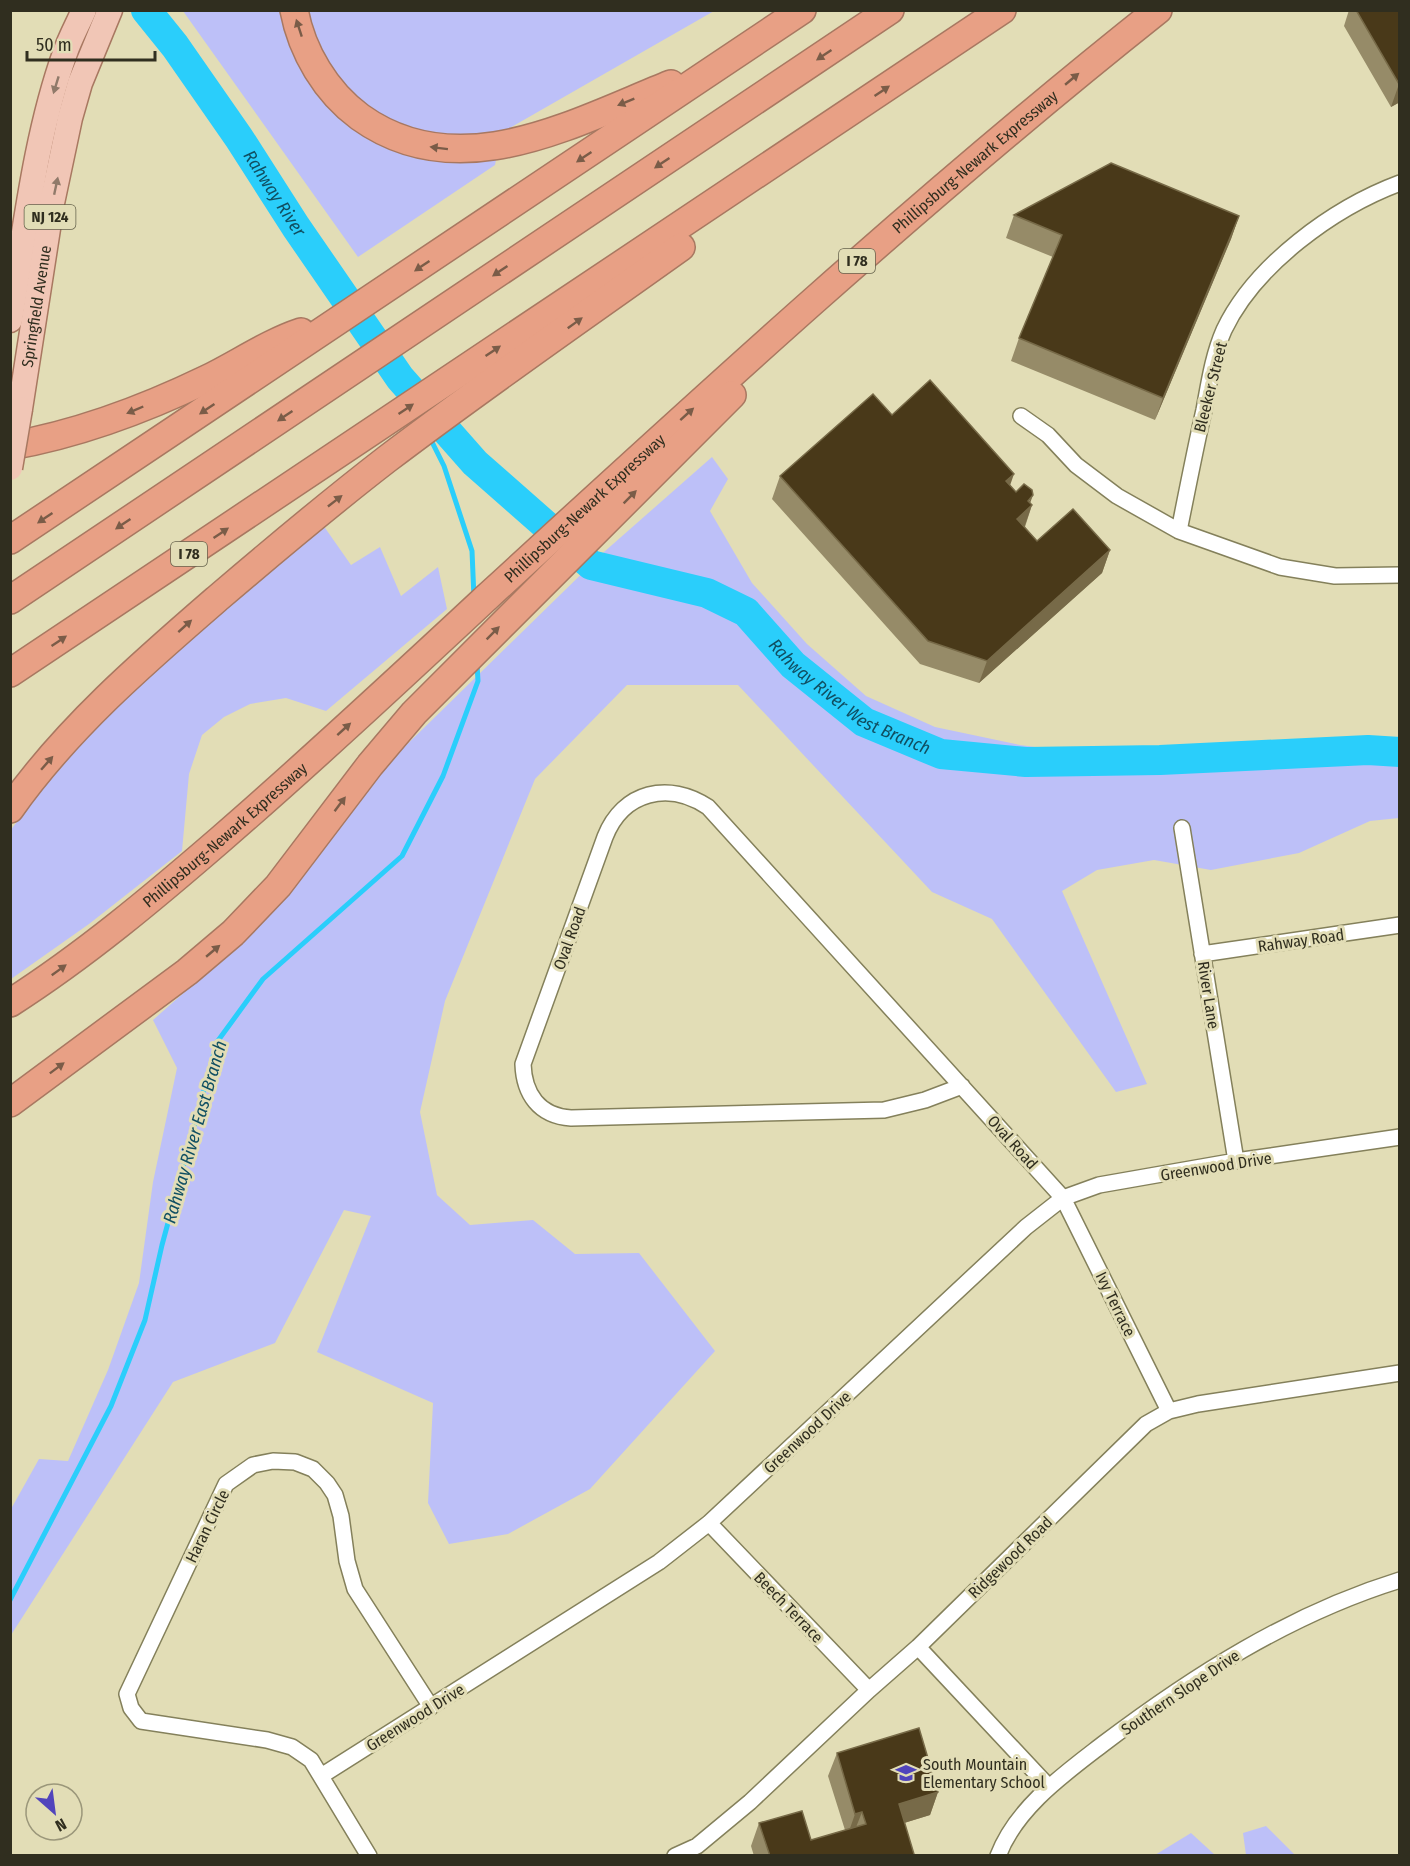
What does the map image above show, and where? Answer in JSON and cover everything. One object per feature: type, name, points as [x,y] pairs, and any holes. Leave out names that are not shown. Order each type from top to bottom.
[{"type":"highway","points":[[294,10],[306,48],[324,81],[352,110],[389,134],[423,146],[445,149],[466,150],[495,146],[546,133],[720,65]]},
{"type":"highway","points":[[10,540],[305,337],[344,318],[384,292],[802,10]]},
{"type":"highway","points":[[10,600],[890,10]]},
{"type":"highway","name":"I 78","points":[[10,674],[1002,10]]},
{"type":"highway","name":"Phillipsburg-Newark Expressway","points":[[10,1003],[78,956],[173,880],[281,786],[450,632],[578,531],[716,412],[843,274],[936,193],[1158,10]]},
{"type":"highway","points":[[10,809],[65,743],[137,670],[256,565],[387,459],[731,211],[851,112]]},
{"type":"highway","points":[[10,446],[56,436],[126,413],[206,380],[283,338],[305,337]]},
{"type":"highway","points":[[10,1103],[187,972],[233,933],[278,886],[393,736],[451,675],[578,531]]},
{"type":"main road","name":"Springfield Avenue","points":[[10,320],[37,165],[51,102],[65,52],[84,10]]},
{"type":"main road","name":"Springfield Avenue","points":[[10,468],[56,182],[80,83],[105,20]]},
{"type":"street","name":"Bleeker Street","points":[[1179,531],[1213,364],[1224,331],[1242,300],[1267,269],[1296,244],[1329,220],[1364,199],[1400,183]]},
{"type":"street","points":[[1021,416],[1048,435],[1076,465],[1101,484],[1147,514],[1179,531],[1280,567],[1335,576],[1400,575]]},
{"type":"street","name":"Oval Road","points":[[962,1086],[925,1100],[884,1110],[571,1118],[550,1114],[538,1105],[529,1093],[524,1079],[523,1064],[609,828],[616,816],[644,796],[670,792],[697,799],[708,807],[962,1086],[1063,1198]]},
{"type":"street","name":"River Lane","points":[[1182,828],[1236,1161]]},
{"type":"street","name":"Rahway Road","points":[[1202,954],[1400,925]]},
{"type":"street","name":"Greenwood Drive","points":[[321,1776],[659,1562],[709,1523],[1026,1227],[1063,1198],[1099,1185],[1236,1161],[1400,1137]]},
{"type":"street","name":"Ivy Terrace","points":[[1063,1198],[1169,1411]]},
{"type":"street","name":"Ridgewood Road","points":[[675,1856],[698,1850],[918,1647],[1146,1424],[1169,1411],[1198,1404],[1400,1373]]},
{"type":"street","name":"Haran Circle","points":[[321,1776],[311,1760],[292,1747],[267,1740],[141,1721],[131,1708],[128,1694],[226,1484],[253,1465],[273,1461],[295,1462],[313,1469],[327,1483],[335,1495],[341,1516],[347,1561],[355,1589],[431,1707]]},
{"type":"street","name":"Beech Terrace","points":[[709,1523],[869,1690]]},
{"type":"street","name":"Southern Slope Drive","points":[[998,1856],[1022,1816],[1049,1787],[1157,1703],[1215,1665],[1278,1631],[1328,1607],[1400,1580]]},
{"type":"street","points":[[918,1647],[1049,1787]]},
{"type":"street","points":[[321,1776],[369,1856]]},
{"type":"shaded area","points":[[183,11],[714,11],[501,133],[495,165],[358,257]]},
{"type":"shaded area","points":[[712,457],[728,479],[710,511],[752,583],[807,644],[866,696],[935,727],[1020,745],[1103,756],[1399,739],[1399,818],[1370,821],[1299,853],[1211,870],[1154,860],[1097,870],[1062,891],[1147,1084],[1116,1092],[992,919],[932,892],[738,685],[627,685],[535,779],[445,1001],[420,1112],[437,1195],[470,1225],[533,1220],[575,1254],[639,1253],[715,1351],[590,1489],[508,1534],[449,1544],[428,1503],[433,1403],[317,1352],[371,1216],[344,1210],[275,1343],[173,1382],[11,1635],[11,1509],[39,1459],[68,1461],[108,1370],[139,1283],[153,1182],[177,1068],[153,1020],[214,966],[313,864],[387,764],[604,552]]},
{"type":"shaded area","points":[[323,525],[351,565],[380,547],[401,596],[438,567],[447,609],[326,711],[286,698],[250,704],[224,717],[202,735],[189,774],[182,851],[89,924],[11,979],[10,831],[60,764],[139,683]]},
{"type":"shaded area","points":[[1266,1826],[1295,1855],[1246,1855],[1243,1833]]},
{"type":"shaded area","points":[[1191,1833],[1215,1855],[1155,1855]]},
{"type":"building","points":[[1356,10],[1400,10],[1400,84],[1399,84]]},
{"type":"building","points":[[1111,163],[1239,216],[1163,398],[1019,338],[1062,235],[1014,215]]},
{"type":"building","points":[[930,380],[1014,474],[1006,481],[1016,492],[1024,484],[1032,490],[1033,495],[1028,501],[1032,505],[1017,519],[1037,541],[1073,509],[1110,550],[987,661],[928,641],[780,476],[873,394],[892,415]]},
{"type":"building","points":[[919,1728],[938,1792],[899,1804],[914,1854],[910,1856],[770,1856],[759,1823],[802,1811],[811,1840],[866,1824],[862,1812],[855,1814],[837,1753]]},
{"type":"waterway","name":"Rahway River West Branch","points":[[146,10],[175,46],[239,138],[296,227],[400,378],[475,463],[591,565],[707,593],[746,612],[793,665],[864,722],[941,754],[1026,762],[1160,760],[1368,750],[1400,752]]},
{"type":"waterway","name":"Rahway River East Branch","points":[[400,378],[410,398]]},
{"type":"waterway","name":"Rahway River East Branch","points":[[429,436],[444,466],[472,551],[474,598]]},
{"type":"waterway","name":"Rahway River East Branch","points":[[10,1600],[111,1406],[145,1320],[162,1245],[217,1042],[263,979],[402,856],[443,776],[478,681],[477,664]]},
{"type":"place","name":"South Mountain Elementary School","points":[[906,1773]]},
{"type":"water label","name":"Rahway River","points":[[276,192]]}]
